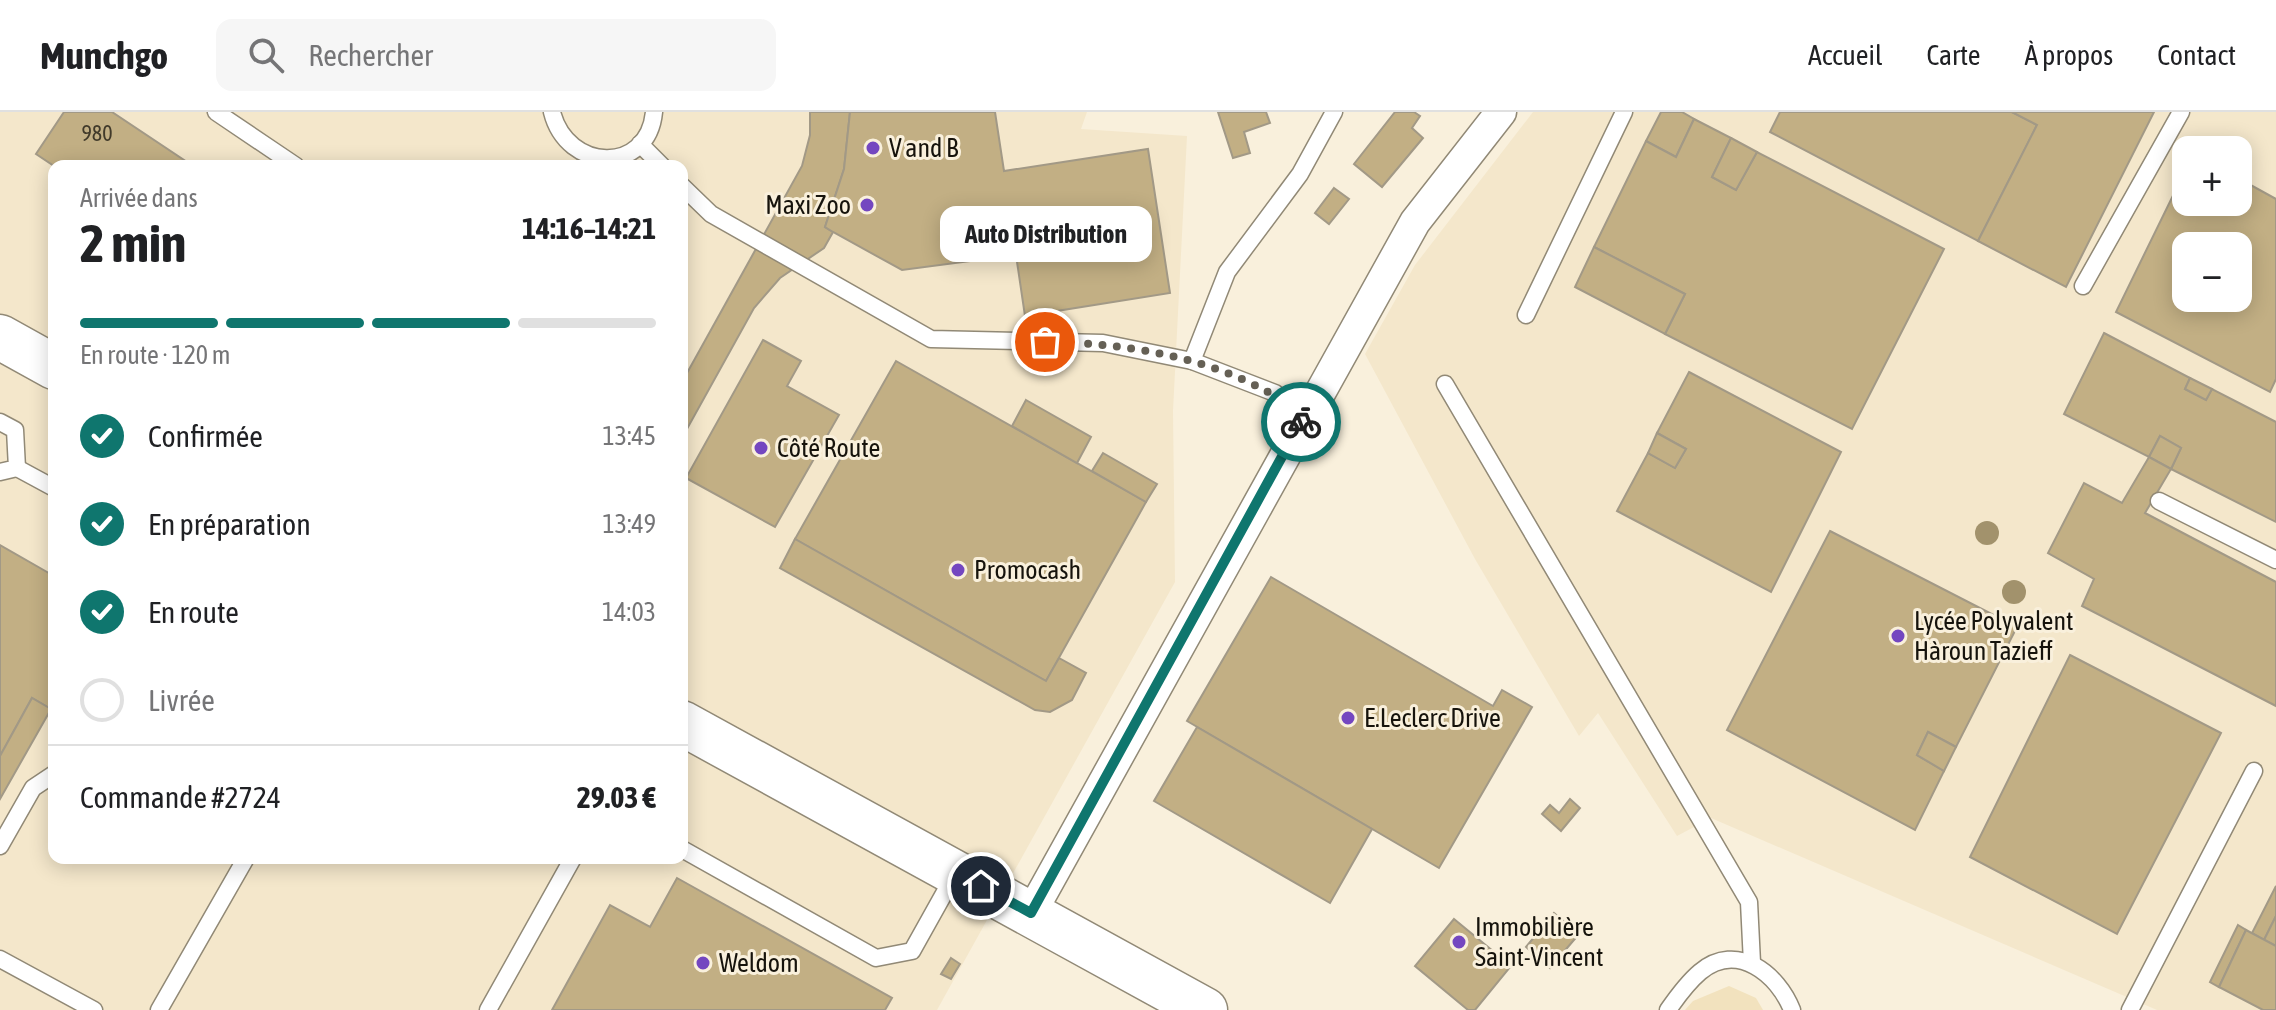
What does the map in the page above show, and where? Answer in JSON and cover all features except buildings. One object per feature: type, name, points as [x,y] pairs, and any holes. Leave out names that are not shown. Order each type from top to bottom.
[{"type":"main road","points":[[4,333],[48,363]]},
{"type":"main road","points":[[688,726],[1205,1010]]},
{"type":"street","points":[[1031,913],[1304,416],[1415,222],[1501,112]]},
{"type":"lane","points":[[216,112],[287,160]]},
{"type":"lane","points":[[552,112],[556,127],[578,152],[593,158],[610,158],[640,144],[649,132],[654,112]]},
{"type":"lane","points":[[1192,361],[1227,272],[1300,174],[1334,112]]},
{"type":"lane","points":[[1526,315],[1624,112]]},
{"type":"lane","points":[[2083,286],[2181,112]]},
{"type":"lane","points":[[640,144],[656,160]]},
{"type":"lane","points":[[572,160],[578,152]]},
{"type":"lane","points":[[688,192],[711,214],[931,339],[1103,343],[1192,361],[1275,393],[1304,416]]},
{"type":"lane","points":[[1445,384],[1749,902],[1752,963]]},
{"type":"lane","points":[[0,422],[15,430],[17,468]]},
{"type":"lane","points":[[0,472],[17,468],[48,485]]},
{"type":"lane","points":[[2159,501],[2276,560]]},
{"type":"lane","points":[[2130,1010],[2254,771]]},
{"type":"lane","points":[[0,846],[33,788],[48,778]]},
{"type":"lane","points":[[688,852],[876,958],[912,951],[956,872]]},
{"type":"lane","points":[[159,1010],[243,864]]},
{"type":"lane","points":[[488,1010],[570,864]]},
{"type":"lane","points":[[0,959],[94,1010]]},
{"type":"lane","points":[[1668,1010],[1702,970],[1727,961],[1752,963],[1772,974],[1792,1010]]},
{"type":"shaded area","points":[[0,112],[1087,112],[1081,129],[1187,136],[1173,411],[1175,582],[937,1010],[0,1010]]},
{"type":"shaded area","name":"Lycée Polyvalent Hàroun Tazieff","points":[[1533,112],[2276,112],[2276,1010],[2157,1010],[1711,818],[1677,836],[1598,713],[1579,736],[1475,559],[1365,354],[1415,265]]},
{"type":"shaded area","points":[[1729,986],[1756,998],[1763,1010],[1685,1010],[1693,1001]]},
{"type":"way so far","points":[[1045,342],[1103,343],[1192,361],[1275,393],[1304,416],[1301,422]]},
{"type":"place","name":"V and B","points":[[873,148]]},
{"type":"place","name":"Maxi Zoo","points":[[867,205]]},
{"type":"place","name":"Auto Distribution","points":[[1045,342]]},
{"type":"place","name":"Côté Route","points":[[761,448]]},
{"type":"place","name":"Promocash","points":[[958,570]]},
{"type":"place","name":"Lycée Polyvalent Hàroun Tazieff","points":[[1898,636]]},
{"type":"place","name":"E.Leclerc Drive","points":[[1348,718]]},
{"type":"place","name":"Immobilière Saint-Vincent","points":[[1459,942]]},
{"type":"place","name":"Weldom","points":[[703,963]]},
{"type":"route","points":[[981,886],[1031,913],[1301,422]]}]
